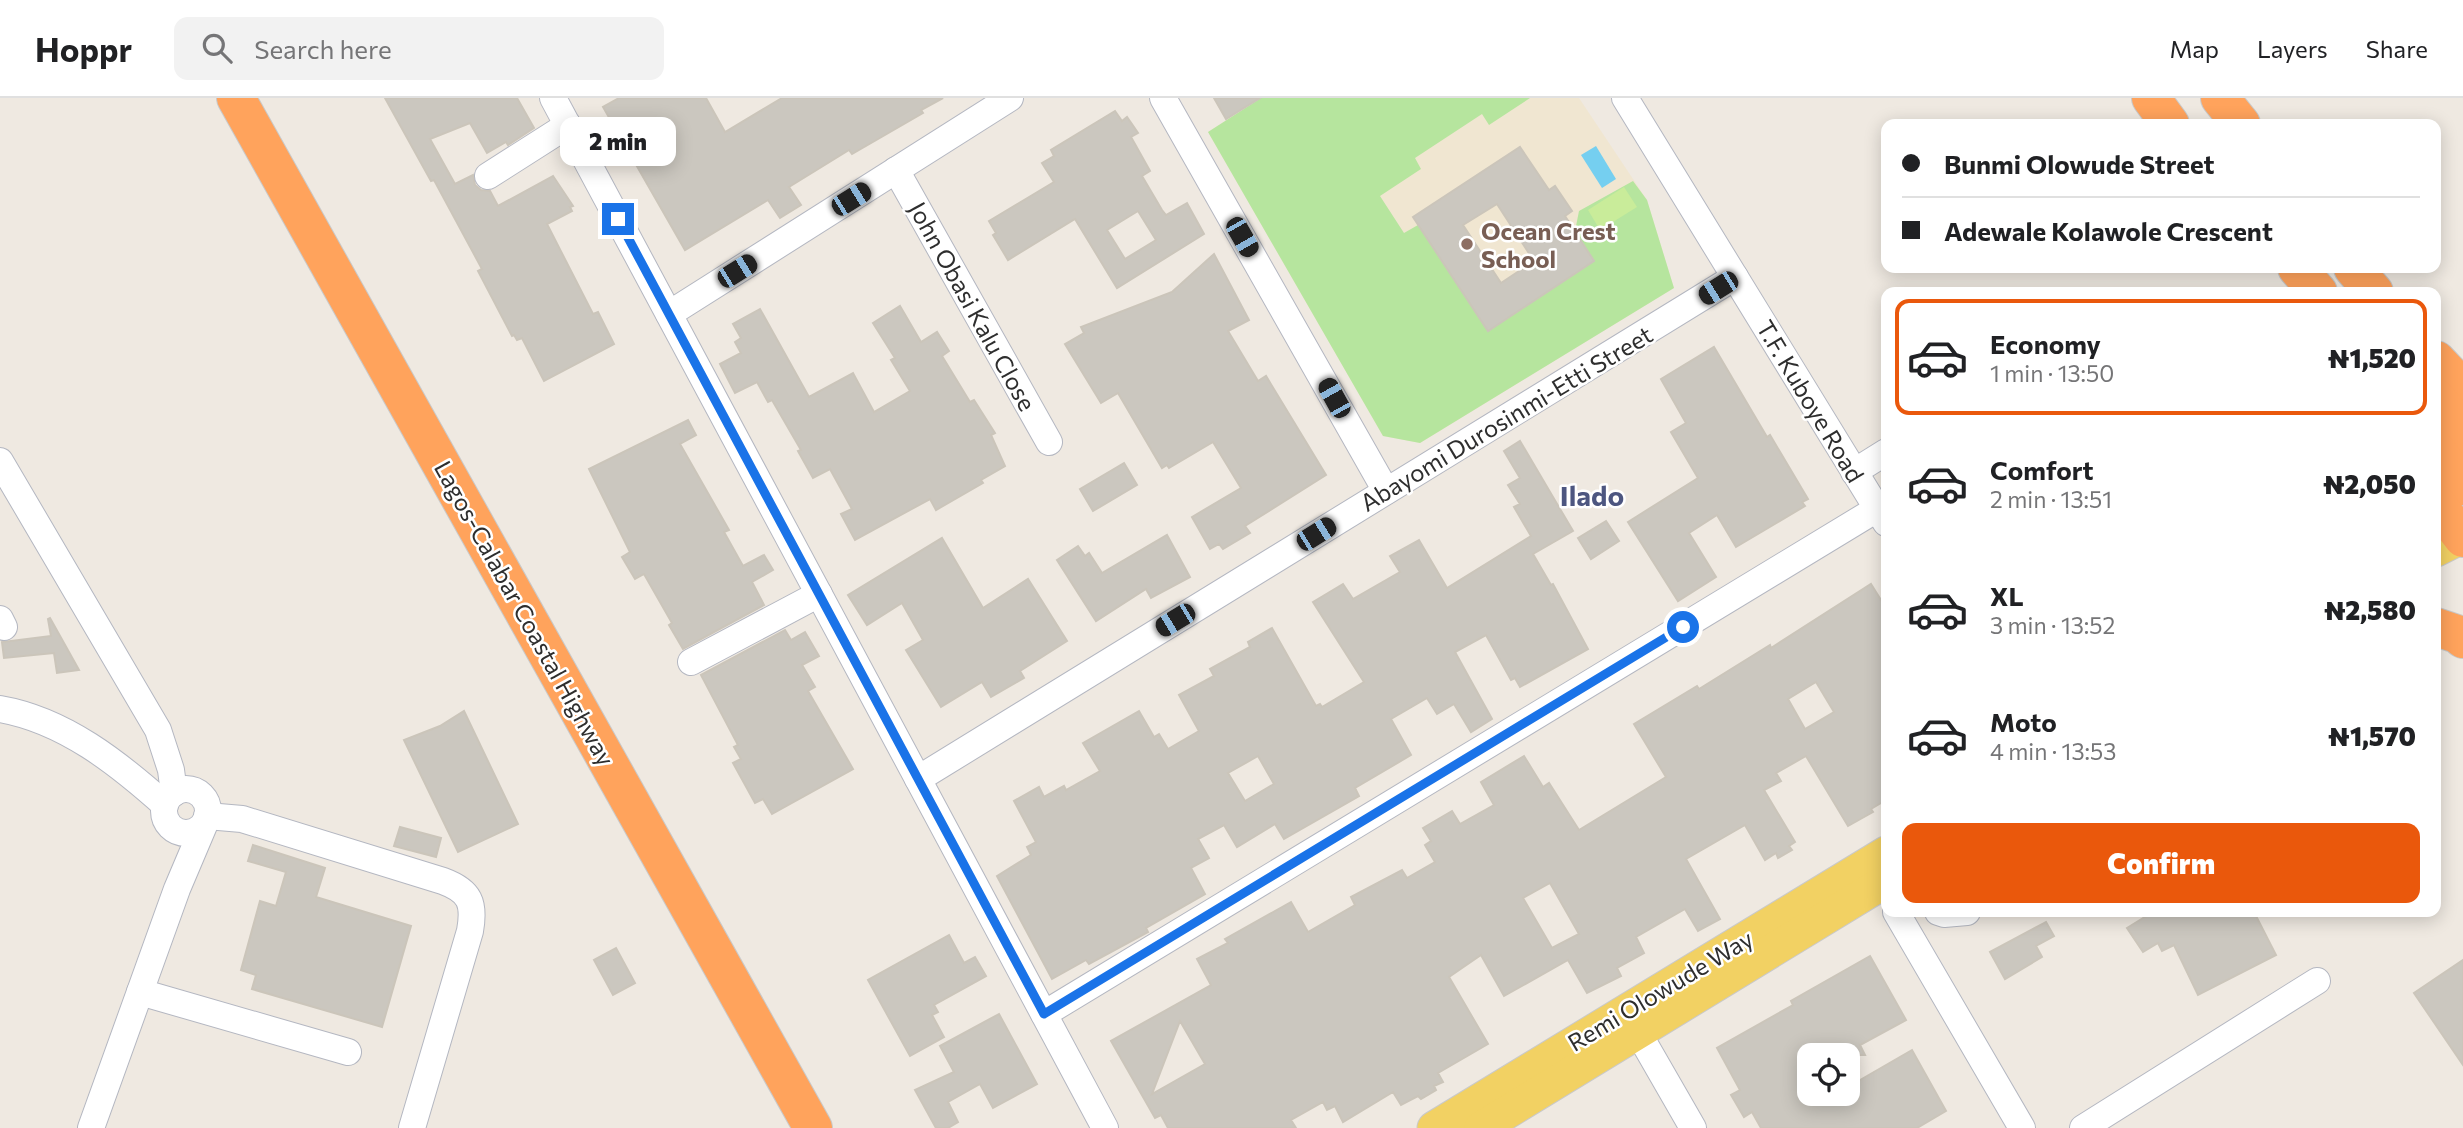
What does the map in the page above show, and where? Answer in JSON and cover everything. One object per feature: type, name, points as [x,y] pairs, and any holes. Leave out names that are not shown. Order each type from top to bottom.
[{"type":"highway","name":"Lagos-Calabar Coastal Highway","points":[[236,98],[813,1128]]},
{"type":"highway","points":[[2151,98],[2166,119]]},
{"type":"highway","points":[[2220,98],[2237,119]]},
{"type":"highway","points":[[2301,273],[2314,287]]},
{"type":"highway","points":[[2357,273],[2370,287]]},
{"type":"highway","points":[[2441,365],[2463,388]]},
{"type":"highway","points":[[2441,404],[2453,418],[2463,438]]},
{"type":"highway","points":[[2441,472],[2451,517]]},
{"type":"highway","points":[[2441,629],[2463,639]]},
{"type":"main road","name":"Remi Olowude Way","points":[[1481,1128],[1632,1022],[1881,856]]},
{"type":"main road","name":"Remi Olowude Way","points":[[1434,1128],[1632,1022],[1881,896]]},
{"type":"street","points":[[553,98],[1105,1128]]},
{"type":"street","points":[[669,314],[1010,98]]},
{"type":"street","points":[[1163,98],[1386,491]]},
{"type":"street","name":"T.F. Kuboye Road","points":[[1630,100],[1881,515]]},
{"type":"street","points":[[488,177],[568,125]]},
{"type":"street","name":"John Obasi Kalu Close","points":[[896,170],[1049,442]]},
{"type":"street","name":"Abayomi Durosinmi-Etti Street","points":[[918,779],[1735,277]]},
{"type":"street","points":[[1854,471],[1881,455]]},
{"type":"street","points":[[0,461],[158,730],[180,760],[206,813],[91,1128]]},
{"type":"street","points":[[1044,1014],[1881,518]]},
{"type":"street","points":[[691,662],[819,594]]},
{"type":"street","points":[[0,709],[44,722],[82,741],[116,763],[168,806],[175,830],[190,833],[206,813]]},
{"type":"street","points":[[158,730],[171,770],[168,806],[177,889]]},
{"type":"street","points":[[168,806],[188,789],[195,791],[206,813]]},
{"type":"street","points":[[206,813],[242,818],[455,885],[465,893],[473,914],[470,931],[412,1128]]},
{"type":"street","points":[[1901,917],[2022,1128]]},
{"type":"street","points":[[2083,1128],[2317,981]]},
{"type":"street","points":[[140,992],[348,1052]]},
{"type":"street","points":[[1632,1022],[1693,1128]]},
{"type":"shaded area","name":"Ocean Crest School","points":[[1261,98],[1579,98],[1647,200],[1674,288],[1420,443],[1383,436],[1208,132]]},
{"type":"green space","name":"Ocean Crest School","points":[[1261,98],[1530,98],[1489,125],[1482,114],[1415,158],[1421,169],[1380,196],[1404,233],[1418,225],[1488,331],[1594,261],[1575,231],[1579,211],[1633,181],[1647,200],[1674,288],[1420,443],[1383,436],[1208,132]]},
{"type":"green space","points":[[1624,187],[1637,207],[1600,230],[1588,210]]},
{"type":"water","points":[[1596,146],[1616,179],[1602,188],[1581,155]]},
{"type":"building","points":[[385,98],[517,98],[534,128],[508,145],[506,142],[487,153],[470,123],[430,139],[455,184],[473,175],[475,185],[481,190],[490,191],[498,206],[553,176],[573,206],[570,207],[572,211],[547,224],[593,314],[598,312],[614,344],[544,381],[522,338],[517,340],[512,336],[478,271],[482,269],[434,180],[431,181]]},
{"type":"building","points":[[619,98],[706,98],[725,132],[782,98],[943,98],[921,110],[923,113],[852,154],[849,150],[789,187],[801,205],[780,218],[768,200],[685,250],[603,107]]},
{"type":"building","points":[[1214,98],[1260,98],[1226,119]]},
{"type":"building","points":[[1115,111],[1122,121],[1127,117],[1138,133],[1131,137],[1150,171],[1142,176],[1162,210],[1166,215],[1187,203],[1204,234],[1117,288],[1075,219],[1008,260],[993,235],[996,233],[989,221],[1054,182],[1042,163],[1054,156],[1051,150]],"holes":[[[1138,211],[1156,240],[1125,259],[1107,230]]]},
{"type":"building","points":[[1520,147],[1549,190],[1555,186],[1572,211],[1565,216],[1594,261],[1488,331],[1413,217]],"holes":[[[1497,204],[1534,261],[1501,283],[1463,225]]]},
{"type":"building","points":[[1214,254],[1249,320],[1228,331],[1258,381],[1266,376],[1326,475],[1245,526],[1250,533],[1223,549],[1219,544],[1210,549],[1192,517],[1241,488],[1213,442],[1169,468],[1167,465],[1162,468],[1118,393],[1101,403],[1065,344],[1084,333],[1081,327],[1172,292]]},
{"type":"building","points":[[900,306],[921,342],[937,332],[949,351],[942,356],[970,402],[974,400],[995,433],[991,435],[1005,466],[981,480],[983,483],[936,510],[930,499],[855,540],[841,514],[852,509],[830,469],[813,478],[798,451],[801,450],[772,400],[768,402],[757,382],[735,393],[720,364],[741,353],[735,342],[741,338],[733,324],[760,309],[809,397],[853,373],[874,412],[910,391],[891,360],[895,358],[873,323]]},
{"type":"building","points":[[1714,347],[1767,437],[1770,435],[1808,499],[1802,502],[1805,506],[1736,547],[1717,515],[1689,533],[1716,577],[1678,601],[1628,522],[1698,478],[1671,432],[1686,423],[1661,379]]},
{"type":"building","points":[[688,420],[696,435],[680,444],[729,530],[724,532],[743,566],[764,555],[773,570],[752,582],[764,605],[683,649],[669,625],[672,623],[644,574],[635,579],[622,557],[630,552],[589,469]]},
{"type":"building","points":[[1520,441],[1573,531],[1533,554],[1551,585],[1553,584],[1588,649],[1520,687],[1515,678],[1511,680],[1486,635],[1455,652],[1492,719],[1471,732],[1454,704],[1437,714],[1427,698],[1391,719],[1411,755],[1355,788],[1359,796],[1284,839],[1275,824],[1237,847],[1224,825],[1198,839],[1209,858],[1191,868],[1205,894],[1146,928],[1148,932],[1089,964],[1086,960],[1052,979],[997,876],[1031,855],[1027,847],[1036,842],[1014,801],[1039,787],[1044,797],[1064,786],[1066,790],[1100,771],[1083,743],[1139,711],[1154,737],[1159,734],[1168,749],[1199,731],[1179,695],[1214,676],[1210,669],[1250,647],[1248,642],[1272,628],[1316,706],[1320,704],[1322,707],[1364,682],[1313,602],[1343,584],[1353,599],[1400,572],[1390,556],[1419,540],[1447,588],[1531,536],[1514,507],[1520,504],[1508,485],[1520,478],[1504,451]],"holes":[[[1258,756],[1274,784],[1245,801],[1228,773]]]},
{"type":"building","points":[[1124,463],[1137,485],[1093,511],[1080,489]]},
{"type":"building","points":[[1606,521],[1619,541],[1591,559],[1578,538]]},
{"type":"building","points":[[1167,535],[1190,577],[1151,598],[1146,589],[1096,621],[1057,560],[1078,546],[1085,556],[1089,553],[1102,573]]},
{"type":"building","points":[[942,538],[983,608],[1028,579],[1067,641],[1020,671],[1024,678],[991,697],[982,682],[941,707],[906,650],[923,640],[902,603],[867,625],[848,595]]},
{"type":"building","points":[[1871,584],[1881,600],[1881,803],[1871,809],[1873,812],[1848,826],[1806,756],[1776,773],[1781,781],[1764,790],[1795,842],[1789,846],[1792,850],[1778,858],[1776,853],[1765,860],[1745,825],[1686,859],[1720,919],[1698,931],[1685,909],[1636,937],[1644,953],[1617,968],[1621,976],[1587,993],[1568,960],[1504,996],[1481,955],[1449,977],[1488,1044],[1438,1073],[1443,1082],[1434,1086],[1436,1090],[1421,1099],[1418,1096],[1401,1105],[1393,1092],[1343,1122],[1335,1106],[1327,1110],[1323,1102],[1291,1120],[1296,1128],[1168,1128],[1161,1115],[1155,1118],[1111,1041],[1211,985],[1197,959],[1228,943],[1225,939],[1291,902],[1308,932],[1355,905],[1351,897],[1402,870],[1407,878],[1435,862],[1425,845],[1431,841],[1423,828],[1452,811],[1460,824],[1494,805],[1481,782],[1524,756],[1543,787],[1549,783],[1579,830],[1666,777],[1634,724],[1697,686],[1699,689],[1770,645],[1771,648]],"holes":[[[1816,682],[1834,712],[1805,729],[1788,699]],[[1550,883],[1579,934],[1552,948],[1523,898]],[[1180,1021],[1205,1064],[1152,1094]]]},
{"type":"building","points":[[50,618],[79,670],[57,673],[54,653],[4,658],[2,642],[51,636]]},
{"type":"building","points":[[785,630],[791,640],[805,632],[819,656],[802,665],[815,687],[808,691],[853,769],[772,814],[763,799],[755,803],[733,763],[741,759],[734,747],[738,745],[701,675]]},
{"type":"building","points":[[464,711],[518,824],[458,852],[404,740],[440,726]]},
{"type":"building","points":[[400,827],[441,838],[436,857],[394,846]]},
{"type":"building","points":[[253,845],[325,868],[316,897],[411,926],[382,1027],[252,989],[256,975],[241,970],[260,901],[276,906],[286,872],[248,861]]},
{"type":"building","points":[[2145,917],[2257,917],[2276,955],[2198,995],[2174,945],[2162,951],[2158,943],[2143,952],[2127,928]]},
{"type":"building","points":[[2046,922],[2054,936],[2036,946],[2042,957],[2005,979],[1990,952]]},
{"type":"building","points":[[949,935],[964,963],[975,957],[986,976],[934,1005],[938,1012],[932,1015],[944,1037],[910,1056],[868,980]]},
{"type":"building","points":[[616,948],[635,983],[613,995],[594,960]]},
{"type":"building","points":[[1870,956],[1906,1020],[1860,1045],[1797,1043],[1797,1106],[1860,1106],[1860,1080],[1912,1050],[1946,1111],[1917,1128],[1761,1128],[1752,1112],[1744,1117],[1731,1095],[1740,1090],[1717,1048],[1793,1005],[1791,1001]]},
{"type":"building","points":[[2463,960],[2463,1065],[2414,993]]},
{"type":"building","points":[[999,1014],[1037,1084],[993,1108],[980,1084],[948,1102],[958,1122],[948,1128],[936,1128],[915,1090],[954,1072],[940,1046]]},
{"type":"place","name":"Ocean Crest School","points":[[1467,244]]},
{"type":"district","name":"Ilado","points":[[1592,495]]},
{"type":"route","points":[[618,219],[1044,1014],[1683,627]]}]
